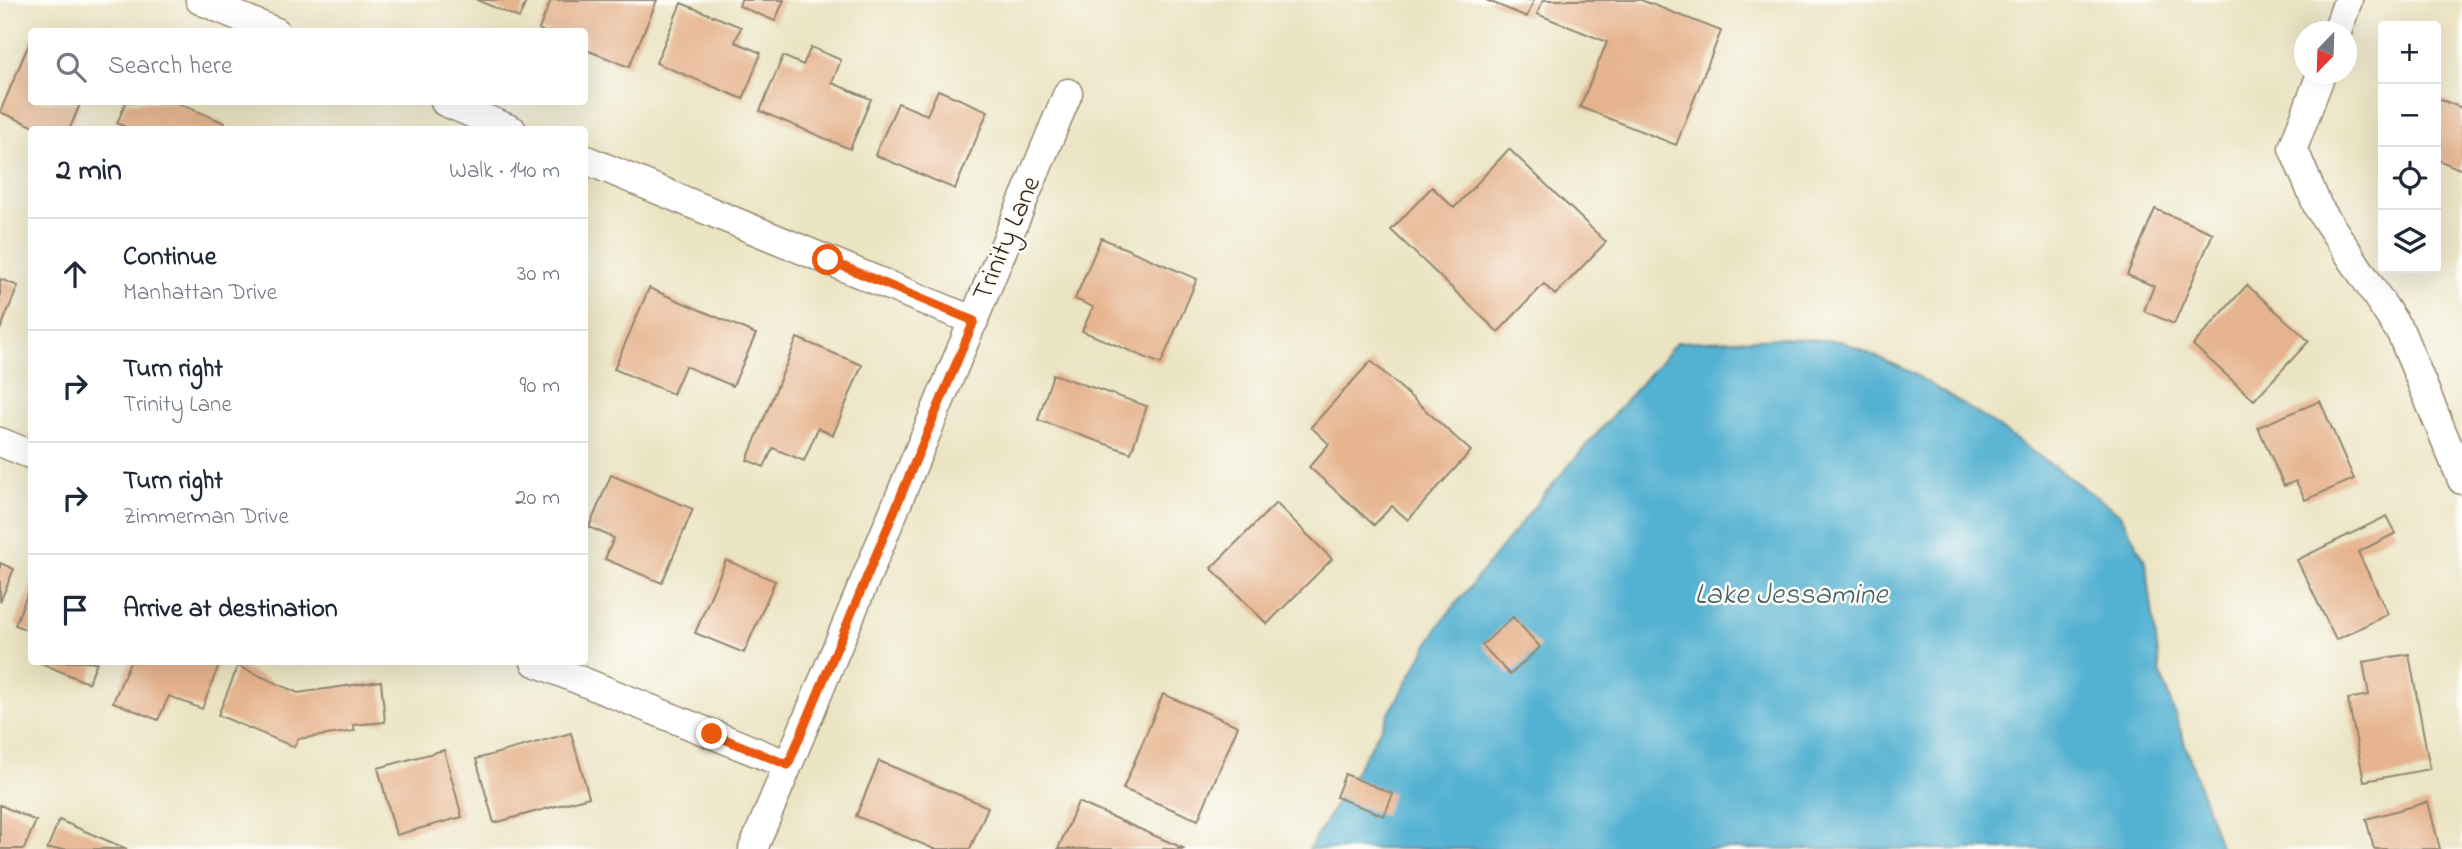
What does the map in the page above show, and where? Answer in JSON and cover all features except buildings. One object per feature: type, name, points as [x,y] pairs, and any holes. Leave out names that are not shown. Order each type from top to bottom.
[{"type":"street","points":[[200,0],[266,28]]},
{"type":"street","points":[[2341,21],[2348,0]]},
{"type":"street","points":[[2317,84],[2293,148],[2318,207],[2401,333],[2462,480]]},
{"type":"street","name":"Trinity Lane","points":[[753,849],[1068,93]]},
{"type":"street","points":[[451,105],[502,126]]},
{"type":"street","points":[[588,161],[974,321]]},
{"type":"street","points":[[0,442],[28,453]]},
{"type":"street","points":[[542,665],[788,765]]},
{"type":"water","name":"Lake Jessamine","points":[[1785,338],[1841,341],[1909,371],[1988,420],[2120,514],[2146,562],[2160,671],[2221,849],[1309,849],[1439,625],[1547,491],[1677,342]]},
{"type":"route","points":[[712,734],[788,765],[974,321],[828,260]]}]
